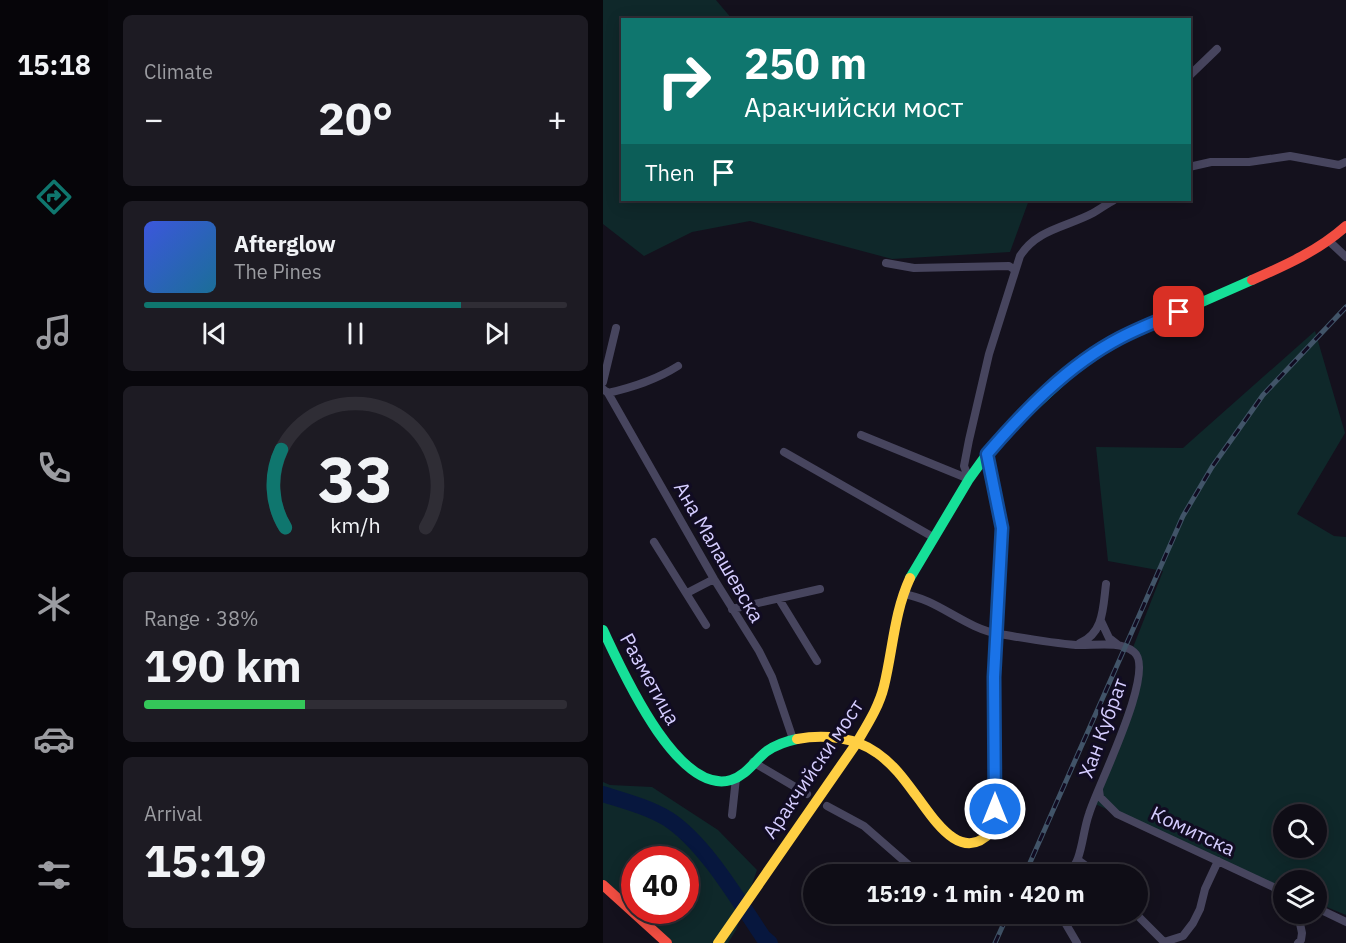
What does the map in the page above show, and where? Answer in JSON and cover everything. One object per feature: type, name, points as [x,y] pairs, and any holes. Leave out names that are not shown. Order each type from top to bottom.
[{"type":"main road","name":"Аракчийски мост","points":[[718,943],[856,744],[876,710],[884,687],[896,619],[903,594],[916,566],[969,479],[1006,432],[1074,369],[1119,339],[1298,260],[1329,241],[1346,226]]},
{"type":"main road","points":[[736,778],[777,744],[793,739],[830,737],[875,752],[891,767],[951,837],[971,844],[988,836],[994,828],[995,809],[994,677],[1002,528],[987,454]]},
{"type":"main road","name":"Разметица","points":[[603,630],[648,718],[670,747],[690,767],[703,776],[723,781],[736,778]]},
{"type":"main road","points":[[603,885],[666,943]]},
{"type":"street","points":[[1191,74],[1217,49]]},
{"type":"street","points":[[1191,167],[1211,162],[1249,162],[1290,156],[1339,165],[1346,162]]},
{"type":"street","points":[[969,479],[965,466],[969,440],[989,354],[1015,270],[1027,244],[1093,213],[1112,201]]},
{"type":"street","points":[[1329,241],[1346,257]]},
{"type":"street","points":[[886,263],[914,268],[1009,266],[1015,270]]},
{"type":"street","points":[[603,382],[616,328]]},
{"type":"street","points":[[606,391],[645,382],[678,366]]},
{"type":"street","name":"Ана Малашевска","points":[[606,391],[714,579],[759,651],[772,677],[793,739]]},
{"type":"street","points":[[861,435],[969,479]]},
{"type":"street","points":[[784,452],[933,537]]},
{"type":"street","points":[[654,542],[706,625]]},
{"type":"street","points":[[687,593],[714,579]]},
{"type":"street","points":[[1075,645],[1087,640],[1096,632],[1101,621],[1106,584]]},
{"type":"street","points":[[732,609],[821,589]]},
{"type":"street","points":[[903,594],[924,599],[967,622],[996,633],[1075,645],[1118,645]]},
{"type":"street","points":[[779,599],[817,661]]},
{"type":"street","points":[[1101,621],[1109,638],[1118,645]]},
{"type":"street","name":"Хан Кубрат","points":[[1076,864],[1089,813],[1125,724],[1140,670],[1138,656],[1132,650],[1118,645]]},
{"type":"street","points":[[753,762],[807,794]]},
{"type":"street","points":[[732,815],[736,778]]},
{"type":"street","name":"Комитска","points":[[1099,788],[1100,797],[1117,814],[1273,887]]},
{"type":"street","points":[[827,806],[864,826],[907,864]]},
{"type":"street","points":[[1078,860],[1083,864]]},
{"type":"street","points":[[1146,924],[1165,943],[1183,936],[1200,909],[1205,889],[1218,861]]},
{"type":"street","points":[[1327,913],[1346,922]]},
{"type":"street","points":[[1066,924],[1077,943]]},
{"type":"street","points":[[1298,943],[1302,933],[1300,924]]},
{"type":"green space","points":[[603,0],[716,0],[731,18],[621,18],[621,201],[1029,201],[1010,252],[892,259],[750,221],[692,232],[644,256],[603,224]]},
{"type":"green space","points":[[1315,331],[1345,433],[1297,514],[1334,536],[1346,537],[1346,915],[1327,907],[1327,870],[1273,870],[1273,883],[1093,803],[1140,671],[1132,650],[1163,571],[1108,561],[1096,447],[1183,448]]},
{"type":"green space","points":[[603,782],[610,785],[652,787],[718,830],[757,870],[736,930],[728,943],[667,943],[646,924],[699,924],[699,846],[621,846],[621,901],[603,885]]},
{"type":"waterway","points":[[603,794],[653,811],[682,829],[708,857],[763,937],[770,943]]},
{"type":"railway","points":[[1029,864],[1183,516],[1212,467],[1263,395],[1346,307]]},
{"type":"railway","points":[[995,943],[1004,924]]},
{"type":"traffic: fast","points":[[910,578],[969,479],[987,454],[1006,432],[1074,369],[1118,339],[1252,280]]},
{"type":"traffic: fast","points":[[987,454],[1002,528],[994,677],[994,828],[992,831]]},
{"type":"traffic: fast","points":[[603,630],[623,672],[653,725],[672,750],[691,769],[711,780],[731,780],[742,775],[770,749],[797,739]]},
{"type":"traffic: slow","points":[[718,943],[856,744],[872,716],[884,686],[897,618],[910,578]]},
{"type":"traffic: slow","points":[[797,739],[839,738],[859,743],[877,753],[898,772],[939,825],[958,841],[969,843],[980,840],[992,831]]},
{"type":"traffic: jam","points":[[1252,280],[1313,250],[1346,226]]},
{"type":"traffic: jam","points":[[603,885],[667,943]]},
{"type":"route","points":[[995,809],[994,677],[1002,528],[987,454],[1030,408],[1074,369],[1119,339],[1179,312]]}]
